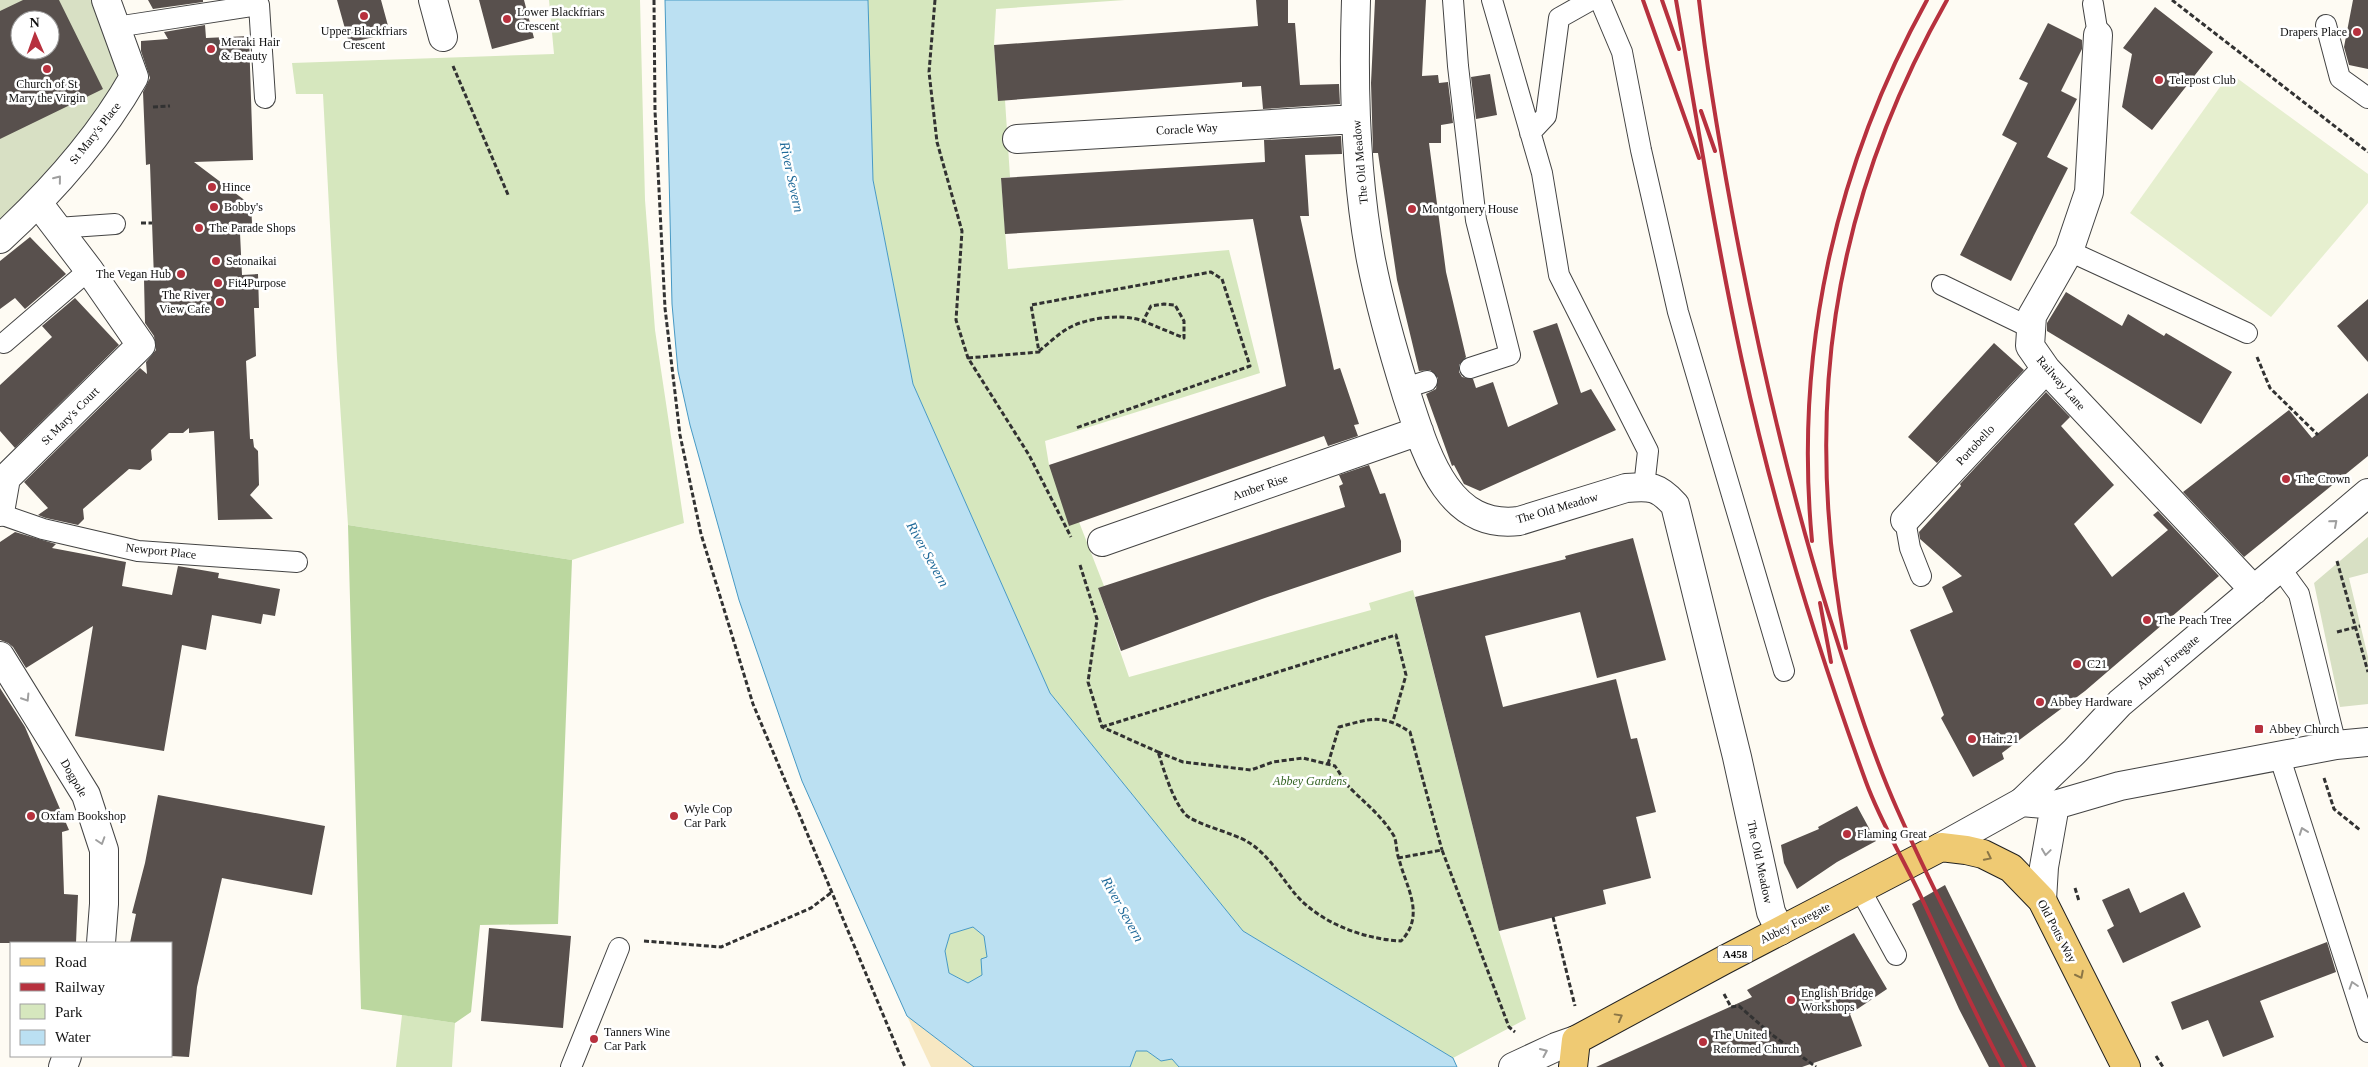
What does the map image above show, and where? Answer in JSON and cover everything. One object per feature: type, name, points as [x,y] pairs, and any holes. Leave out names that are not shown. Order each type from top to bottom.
[{"type":"main road","name":"Abbey Foregate","points":[[1576,1040],[1941,847]]},
{"type":"main road","name":"Old Potts Way","points":[[1941,847],[1975,852],[2012,868],[2042,900],[2126,1067]]},
{"type":"main road","points":[[1573,1067],[1576,1040]]},
{"type":"street","name":"St Mary's Place","points":[[0,239],[38,204],[117,107],[134,77],[106,0]]},
{"type":"street","points":[[433,0],[443,37]]},
{"type":"street","name":"The Old Meadow","points":[[1356,0],[1354,68],[1356,119],[1362,196],[1371,260],[1387,330],[1416,384],[1418,431],[1440,482],[1455,500],[1475,513],[1506,523],[1519,521],[1626,488],[1644,486],[1664,492],[1675,505],[1735,749],[1771,912],[1780,931]]},
{"type":"street","name":"Railway Lane","points":[[2098,35],[2089,192],[2068,250],[2032,316],[2030,346],[2046,369],[2254,590]]},
{"type":"street","name":"Coracle Way","points":[[1017,138],[1356,119]]},
{"type":"street","points":[[38,204],[89,270]]},
{"type":"street","name":"St Mary's Court","points":[[0,513],[6,478],[141,345],[89,270]]},
{"type":"street","name":"Portobello","points":[[1905,520],[2046,369]]},
{"type":"street","name":"Amber Rise","points":[[1102,542],[1418,431]]},
{"type":"street","name":"Abbey Foregate","points":[[1941,847],[2022,802],[2075,751],[2120,703],[2368,493]]},
{"type":"street","name":"Dogpole","points":[[0,656],[86,795],[104,850],[101,942]]},
{"type":"street","points":[[2022,802],[2055,805],[2120,786],[2279,755],[2336,745],[2368,742]]},
{"type":"street","points":[[2042,900],[2044,867],[2055,805]]},
{"type":"street","name":"Abbey Foregate","points":[[1513,1067],[1576,1040]]},
{"type":"lane","points":[[1453,0],[1458,66],[1476,220],[1510,355],[1470,368]]},
{"type":"lane","points":[[1492,0],[1542,174],[1559,276],[1648,451],[1644,486]]},
{"type":"lane","points":[[1530,133],[1546,116],[1559,18],[1591,0]]},
{"type":"lane","points":[[1600,0],[1622,52],[1641,150],[1678,312],[1784,671]]},
{"type":"lane","points":[[2093,4],[2098,35]]},
{"type":"lane","points":[[116,27],[259,5],[265,98]]},
{"type":"lane","points":[[2326,25],[2340,78],[2368,98]]},
{"type":"lane","points":[[57,228],[115,224]]},
{"type":"lane","points":[[2068,250],[2247,333]]},
{"type":"lane","points":[[4,344],[89,270]]},
{"type":"lane","points":[[1942,285],[2031,328]]},
{"type":"lane","name":"Newport Place","points":[[0,513],[43,529],[138,551],[297,562]]},
{"type":"lane","points":[[1905,520],[1910,548],[1921,576]]},
{"type":"lane","points":[[2280,568],[2298,594],[2336,745]]},
{"type":"lane","points":[[2279,755],[2368,1032]]},
{"type":"lane","points":[[1860,889],[1896,955]]},
{"type":"lane","points":[[571,1067],[618,948]]},
{"type":"path","points":[[654,0],[655,111],[664,308],[680,435],[701,534],[753,704],[905,1067]]},
{"type":"path","points":[[935,0],[929,72],[937,142],[962,231],[956,320],[968,358],[1029,455],[1073,543]]},
{"type":"path","points":[[2172,0],[2368,152]]},
{"type":"path","points":[[443,37],[449,58],[509,197]]},
{"type":"path","points":[[158,106],[170,106]]},
{"type":"path","points":[[1039,352],[1031,305],[1211,272],[1222,279],[1250,366],[1076,428]]},
{"type":"path","points":[[968,358],[1039,352],[1067,328],[1103,317],[1137,318],[1143,321],[1176,334],[1184,338],[1184,321],[1175,305],[1152,306],[1143,321]]},
{"type":"path","points":[[2247,333],[2270,388],[2318,435]]},
{"type":"path","points":[[2318,537],[2336,558],[2368,672]]},
{"type":"path","points":[[1079,562],[1097,619],[1088,682],[1102,727],[1183,762],[1251,770],[1273,762],[1303,758],[1335,766],[1349,787],[1373,807],[1395,838],[1398,858],[1412,893],[1413,913],[1411,931],[1401,941],[1380,940],[1351,931],[1319,915],[1297,896],[1275,867],[1248,842],[1186,815],[1170,785],[1158,752]]},
{"type":"path","points":[[1102,727],[1396,635],[1406,676],[1393,721]]},
{"type":"path","points":[[1328,764],[1339,727],[1369,719],[1393,721],[1410,732],[1442,850],[1509,1028],[1522,1037]]},
{"type":"path","points":[[2322,775],[2334,809],[2360,830]]},
{"type":"path","points":[[1398,858],[1442,850]]},
{"type":"path","points":[[663,942],[721,947],[811,908],[832,892]]},
{"type":"path","points":[[1553,917],[1576,1009]]},
{"type":"path","points":[[1720,987],[1731,1007],[1739,1006],[1771,1034],[1816,1067]]},
{"type":"green space","points":[[0,0],[104,0],[127,76],[0,233]]},
{"type":"green space","points":[[549,0],[640,0],[645,200],[655,330],[684,523],[572,560],[348,525],[323,94],[296,94],[292,63],[554,54]]},
{"type":"green space","name":"Abbey Gardens","points":[[868,0],[1125,0],[996,9],[994,45],[998,100],[1005,100],[1010,177],[1001,178],[1008,269],[1229,250],[1260,373],[1045,441],[1049,465],[1079,522],[1104,586],[1098,588],[1129,677],[1371,610],[1369,603],[1413,590],[1499,931],[1526,1019],[1453,1058],[1243,931],[1050,693],[913,384],[873,180]]},
{"type":"green space","points":[[2230,73],[2368,174],[2368,203],[2271,317],[2130,213]]},
{"type":"green space","points":[[348,525],[572,560],[558,924],[480,925],[471,1012],[455,1023],[361,1009]]},
{"type":"green space","points":[[2368,537],[2368,573],[2349,578],[2368,657],[2368,704],[2340,707],[2314,583]]},
{"type":"green space","points":[[973,927],[984,936],[987,957],[983,975],[968,983],[949,973],[945,951],[950,934]]},
{"type":"green space","points":[[402,1015],[455,1023],[452,1067],[396,1067]]},
{"type":"green space","points":[[1136,1051],[1147,1051],[1161,1061],[1172,1059],[1179,1067],[1130,1067]]},
{"type":"sand","points":[[907,1016],[974,1067],[931,1067]]},
{"type":"water","name":"River Severn","points":[[665,0],[868,0],[873,180],[913,384],[1050,693],[1243,931],[1453,1058],[1457,1067],[1179,1067],[1172,1059],[1161,1061],[1147,1051],[1136,1051],[1130,1067],[974,1067],[907,1016],[802,781],[739,600],[690,425],[678,371],[672,304]],"holes":[[[973,927],[984,936],[987,957],[981,959],[982,975],[968,983],[949,973],[945,951],[950,934]]]},
{"type":"building","name":"Church of St Mary the Virgin","points":[[23,0],[59,0],[103,89],[0,139],[0,11]]},
{"type":"building","points":[[148,0],[203,0],[203,2],[153,9]]},
{"type":"building","name":"Upper Blackfriars Crescent","points":[[337,0],[381,0],[390,33],[349,43]]},
{"type":"building","name":"Lower Blackfriars Crescent","points":[[479,0],[524,0],[534,38],[492,49]]},
{"type":"building","points":[[1256,0],[1288,0],[1288,23],[1295,23],[1300,85],[1339,84],[1340,104],[1263,109],[1261,86],[1242,87],[1242,82],[998,101],[994,45],[1258,26]]},
{"type":"building","name":"Montgomery House","points":[[1375,0],[1426,0],[1422,76],[1438,75],[1439,83],[1448,82],[1453,123],[1441,125],[1441,143],[1429,143],[1446,272],[1466,357],[1459,365],[1459,372],[1462,377],[1473,379],[1476,388],[1493,382],[1508,427],[1558,404],[1533,331],[1557,323],[1581,393],[1591,389],[1616,430],[1480,491],[1464,484],[1454,465],[1452,466],[1426,394],[1436,389],[1438,378],[1430,370],[1419,371],[1397,280],[1378,153],[1373,153],[1371,83]]},
{"type":"building","name":"Drapers Place","points":[[2353,0],[2368,0],[2368,69],[2349,65],[2344,47]]},
{"type":"building","name":"Telepost Club","points":[[2155,7],[2213,52],[2152,130],[2122,107],[2132,54],[2123,48]]},
{"type":"building","points":[[2048,23],[2082,40],[2082,49],[2061,91],[2077,99],[2047,157],[2068,168],[2011,281],[1960,255],[2017,143],[2002,135],[2028,83],[2019,79]]},
{"type":"building","name":"The Parade Shops","points":[[205,25],[206,38],[249,36],[253,160],[194,162],[251,205],[252,223],[240,233],[242,275],[258,274],[259,308],[254,308],[256,356],[246,361],[250,439],[253,439],[254,447],[258,451],[259,485],[250,495],[273,519],[218,520],[214,431],[189,433],[189,428],[183,433],[169,433],[151,450],[152,460],[140,470],[129,469],[83,509],[84,519],[78,525],[46,518],[38,515],[48,508],[24,482],[140,368],[147,374],[146,362],[156,350],[154,336],[145,323],[144,279],[154,279],[150,164],[146,165],[143,92],[150,78],[141,51],[141,41],[168,39],[164,32]]},
{"type":"building","points":[[1490,74],[1497,115],[1476,119],[1471,77]]},
{"type":"building","points":[[1341,136],[1342,154],[1305,155],[1309,216],[1300,216],[1334,370],[1340,368],[1359,424],[1354,425],[1358,436],[1328,446],[1324,436],[1069,526],[1049,465],[1286,386],[1253,219],[1005,234],[1001,178],[1265,162],[1264,140]]},
{"type":"building","points":[[30,237],[66,274],[25,309],[15,298],[0,309],[0,261]]},
{"type":"building","points":[[2066,292],[2122,326],[2128,314],[2164,336],[2166,333],[2232,372],[2201,424],[2047,331],[2047,323]]},
{"type":"building","points":[[75,298],[119,345],[15,448],[0,431],[0,385],[52,337],[42,326]]},
{"type":"building","points":[[2368,299],[2368,362],[2337,326]]},
{"type":"building","points":[[1994,343],[2024,370],[1937,463],[1908,437]]},
{"type":"building","points":[[2046,392],[2070,417],[2061,426],[2114,485],[2074,524],[2112,577],[2168,530],[2153,515],[2158,511],[2219,576],[2085,691],[2002,753],[2004,759],[1973,777],[1941,718],[1944,715],[1910,630],[1953,612],[1942,587],[1962,576],[1920,539],[1919,532],[1961,486],[1960,484]]},
{"type":"building","points":[[2368,393],[2368,456],[2244,557],[2183,492],[2289,410],[2312,438]]},
{"type":"building","points":[[1369,465],[1380,494],[1385,493],[1401,541],[1401,552],[1262,599],[1121,651],[1098,588],[1345,507],[1339,486],[1343,484],[1339,475]]},
{"type":"building","points":[[15,532],[56,544],[52,548],[126,562],[122,586],[172,595],[178,566],[219,573],[218,578],[280,589],[275,616],[263,614],[261,624],[212,615],[206,650],[182,645],[164,751],[75,736],[93,626],[26,668],[13,647],[0,640],[0,542]]},
{"type":"building","points":[[1633,538],[1666,660],[1597,678],[1580,612],[1485,636],[1503,707],[1616,679],[1631,739],[1637,738],[1656,812],[1636,817],[1651,878],[1603,890],[1606,904],[1499,931],[1415,597],[1566,559],[1565,556]]},
{"type":"building","points":[[0,688],[25,727],[69,830],[62,832],[64,894],[78,895],[76,942],[0,943]]},
{"type":"building","points":[[158,795],[325,826],[312,895],[222,878],[197,987],[189,1057],[172,1056],[172,942],[130,942],[136,914],[132,913],[145,863]]},
{"type":"building","points":[[1857,806],[1876,841],[1837,862],[1797,889],[1784,863],[1781,845],[1819,829],[1818,827]]},
{"type":"building","points":[[1945,885],[2036,1067],[1989,1067],[1959,1009],[1912,904]]},
{"type":"building","points":[[2129,888],[2140,913],[2184,892],[2201,927],[2123,963],[2107,930],[2114,926],[2102,900]]},
{"type":"building","points":[[489,928],[571,936],[563,1028],[481,1021]]},
{"type":"building","points":[[1854,933],[1887,989],[1850,1014],[1862,1046],[1802,1067],[1596,1067],[1752,997],[1747,990]]},
{"type":"building","points":[[2327,942],[2336,972],[2260,1001],[2274,1037],[2223,1057],[2208,1020],[2182,1030],[2171,1002]]},
{"type":"railway","points":[[1643,0],[1699,158]]},
{"type":"railway","points":[[1662,0],[1679,49]]},
{"type":"railway","points":[[1676,0],[1715,226],[1742,361],[1767,468],[1797,574],[1830,679],[1872,797],[2003,1067]]},
{"type":"railway","points":[[1699,0],[1718,132],[1752,313],[1786,463],[1828,612],[1868,736],[1897,809],[1943,907],[2025,1067]]},
{"type":"railway","points":[[1812,541],[1808,470],[1809,400],[1816,330],[1828,262],[1845,194],[1868,128],[1895,63],[1927,0]]},
{"type":"railway","points":[[1846,648],[1833,562],[1827,477],[1828,395],[1836,314],[1852,235],[1875,156],[1907,78],[1947,0]]},
{"type":"railway","points":[[1701,111],[1715,151]]},
{"type":"railway","points":[[1820,603],[1831,662]]},
{"type":"place","name":"Upper Blackfriars Crescent","points":[[364,16]]},
{"type":"place","name":"Lower Blackfriars Crescent","points":[[507,19]]},
{"type":"place","name":"Drapers Place","points":[[2357,32]]},
{"type":"place","name":"Meraki Hair & Beauty","points":[[211,49]]},
{"type":"place","name":"Church of St Mary the Virgin","points":[[47,69]]},
{"type":"place","name":"Telepost Club","points":[[2159,80]]},
{"type":"place","name":"Hince","points":[[212,187]]},
{"type":"place","name":"Bobby's","points":[[214,207]]},
{"type":"place","name":"Montgomery House","points":[[1412,209]]},
{"type":"place","name":"The Parade Shops","points":[[199,228]]},
{"type":"place","name":"Setonaikai","points":[[216,261]]},
{"type":"place","name":"The Vegan Hub","points":[[181,274]]},
{"type":"place","name":"Fit4Purpose","points":[[218,283]]},
{"type":"place","name":"The River View Cafe","points":[[220,302]]},
{"type":"place","name":"The Crown","points":[[2286,479]]},
{"type":"place","name":"The Peach Tree","points":[[2147,620]]},
{"type":"place","name":"C21","points":[[2077,664]]},
{"type":"place","name":"Abbey Hardware","points":[[2040,702]]},
{"type":"place","name":"Abbey Church","points":[[2259,729]]},
{"type":"place","name":"Hair:21","points":[[1972,739]]},
{"type":"place","name":"Oxfam Bookshop","points":[[31,816]]},
{"type":"place","name":"Wyle Cop Car Park","points":[[674,816]]},
{"type":"place","name":"Flaming Great","points":[[1847,834]]},
{"type":"place","name":"English Bridge Workshops","points":[[1791,1000]]},
{"type":"place","name":"Tanners Wine Car Park","points":[[594,1039]]},
{"type":"place","name":"The United Reformed Church","points":[[1703,1042]]}]
